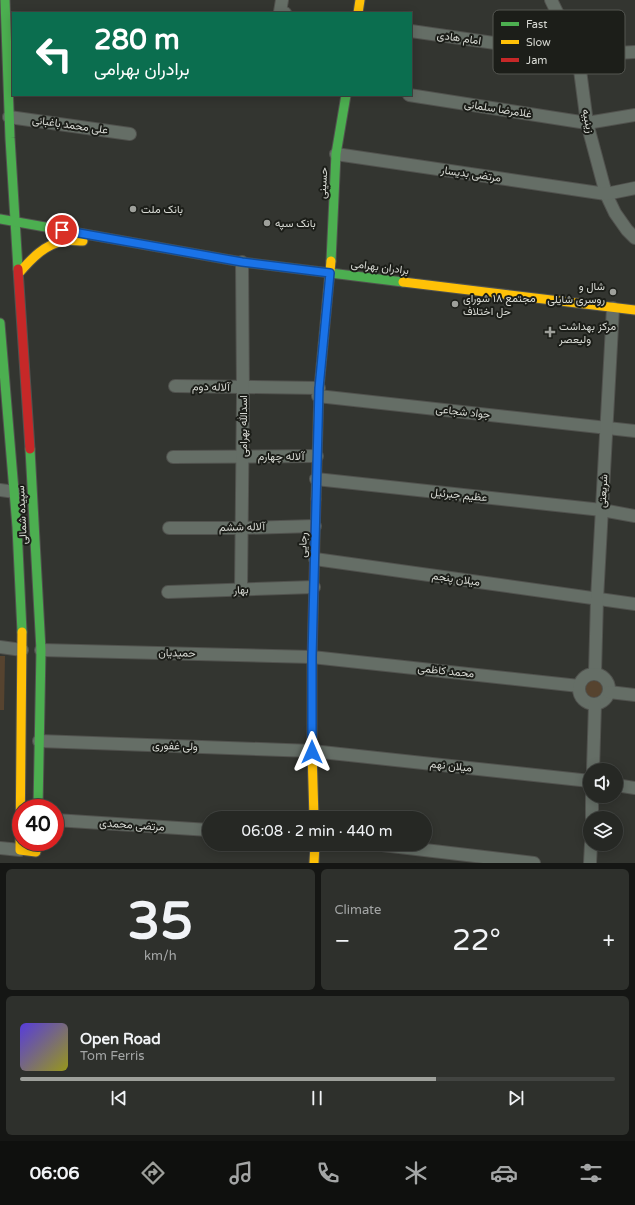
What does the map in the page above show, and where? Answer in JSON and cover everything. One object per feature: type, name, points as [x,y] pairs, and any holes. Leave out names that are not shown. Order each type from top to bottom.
[{"type":"main road","name":"سپیده شمالی","points":[[5,0],[3,36],[4,103],[9,117],[19,273],[21,448],[36,576],[41,650],[38,799]]},
{"type":"main road","points":[[358,12],[360,0]]},
{"type":"main road","name":"حسینی","points":[[330,273],[336,154],[346,96]]},
{"type":"main road","points":[[2,168],[10,138]]},
{"type":"main road","points":[[0,219],[124,242]]},
{"type":"main road","points":[[19,273],[29,260],[45,248],[64,241],[124,242]]},
{"type":"main road","name":"برادران بهرامی","points":[[124,242],[242,262],[635,310]]},
{"type":"main road","name":"رجایی","points":[[314,811],[312,657],[318,392],[330,273]]},
{"type":"main road","points":[[0,323],[21,448],[15,492],[22,650],[19,799]]},
{"type":"main road","points":[[19,576],[36,576]]},
{"type":"main road","points":[[28,851],[36,852],[35,863]]},
{"type":"main road","points":[[314,863],[315,851]]},
{"type":"street","points":[[282,0],[283,12]]},
{"type":"street","name":"زینبیه","points":[[551,0],[556,10]]},
{"type":"street","name":"امام هادی","points":[[412,31],[493,43]]},
{"type":"street","name":"امام هادی","points":[[625,53],[635,52]]},
{"type":"street","name":"زینبیه","points":[[581,74],[587,123],[606,194],[627,230],[635,238]]},
{"type":"street","name":"غلامرضا سلمانی","points":[[412,95],[587,123],[635,115]]},
{"type":"street","name":"علی محمد باغبانی","points":[[9,117],[130,134]]},
{"type":"street","name":"مرتضی بدیسار","points":[[336,154],[606,194]]},
{"type":"street","points":[[606,194],[635,188]]},
{"type":"street","name":"اسدالله بهرامی","points":[[241,590],[243,456],[242,262]]},
{"type":"street","name":"شریعتی","points":[[595,674],[597,599],[613,308]]},
{"type":"street","name":"آلاله دوم","points":[[175,386],[243,387],[318,392]]},
{"type":"street","name":"جواد شجاعی","points":[[318,392],[635,431]]},
{"type":"street","name":"آلاله چهارم","points":[[173,457],[317,456]]},
{"type":"street","name":"عظیم جبرئیل","points":[[316,479],[602,510],[635,516]]},
{"type":"street","points":[[0,490],[15,492]]},
{"type":"street","name":"آلاله ششم","points":[[169,528],[315,526]]},
{"type":"street","name":"میلان پنجم","points":[[315,559],[635,604]]},
{"type":"street","name":"بهار","points":[[168,592],[314,587]]},
{"type":"street","points":[[0,647],[22,650]]},
{"type":"street","name":"حمیدیان","points":[[41,650],[312,657]]},
{"type":"street","name":"محمد کاظمی","points":[[312,657],[579,686]]},
{"type":"street","points":[[595,674],[605,677],[609,686],[609,692],[604,701],[589,704],[584,701],[579,692],[579,686],[586,675],[595,674]]},
{"type":"street","points":[[609,692],[635,695]]},
{"type":"street","points":[[593,763],[595,704]]},
{"type":"street","name":"ولی غفوری","points":[[39,741],[312,752]]},
{"type":"street","name":"میلان نهم","points":[[312,752],[583,780]]},
{"type":"street","points":[[623,786],[635,788]]},
{"type":"street","name":"مرتضی محمدی","points":[[64,821],[202,830]]},
{"type":"street","points":[[0,848],[12,849]]},
{"type":"street","points":[[432,851],[534,863]]},
{"type":"street","points":[[590,863],[591,851]]},
{"type":"shaded area","points":[[0,656],[5,656],[4,710],[0,710]]},
{"type":"shaded area","points":[[594,675],[603,679],[607,688],[603,697],[594,701],[585,697],[581,688],[585,679]]},
{"type":"traffic: fast","points":[[5,0],[10,138],[18,269]]},
{"type":"traffic: fast","points":[[331,261],[336,154],[346,96]]},
{"type":"traffic: fast","points":[[0,219],[242,262],[403,282]]},
{"type":"traffic: fast","points":[[0,323],[17,527],[22,632]]},
{"type":"traffic: fast","points":[[30,449],[41,650],[38,799]]},
{"type":"traffic: slow","points":[[358,12],[360,0]]},
{"type":"traffic: slow","points":[[19,273],[39,253],[51,245],[64,241],[83,241]]},
{"type":"traffic: slow","points":[[316,499],[319,388],[331,261]]},
{"type":"traffic: slow","points":[[403,282],[635,310]]},
{"type":"traffic: slow","points":[[22,632],[20,850],[36,852]]},
{"type":"traffic: slow","points":[[312,660],[314,811]]},
{"type":"traffic: slow","points":[[314,863],[315,851]]},
{"type":"traffic: jam","points":[[18,269],[30,449]]},
{"type":"traffic: jam","points":[[312,660],[316,499]]},
{"type":"place","name":"بانک ملت","points":[[133,209]]},
{"type":"place","name":"بانک سپه","points":[[267,223]]},
{"type":"place","name":"شال و روسری شایلی","points":[[613,292]]},
{"type":"place","name":"مجتمع ۱۸ شورای حل اختلاف","points":[[455,304]]},
{"type":"place","name":"مرکز بهداشت ولیعصر","points":[[550,332]]},
{"type":"route","points":[[62,230],[242,262],[330,273],[319,388],[312,657],[312,752]]}]
